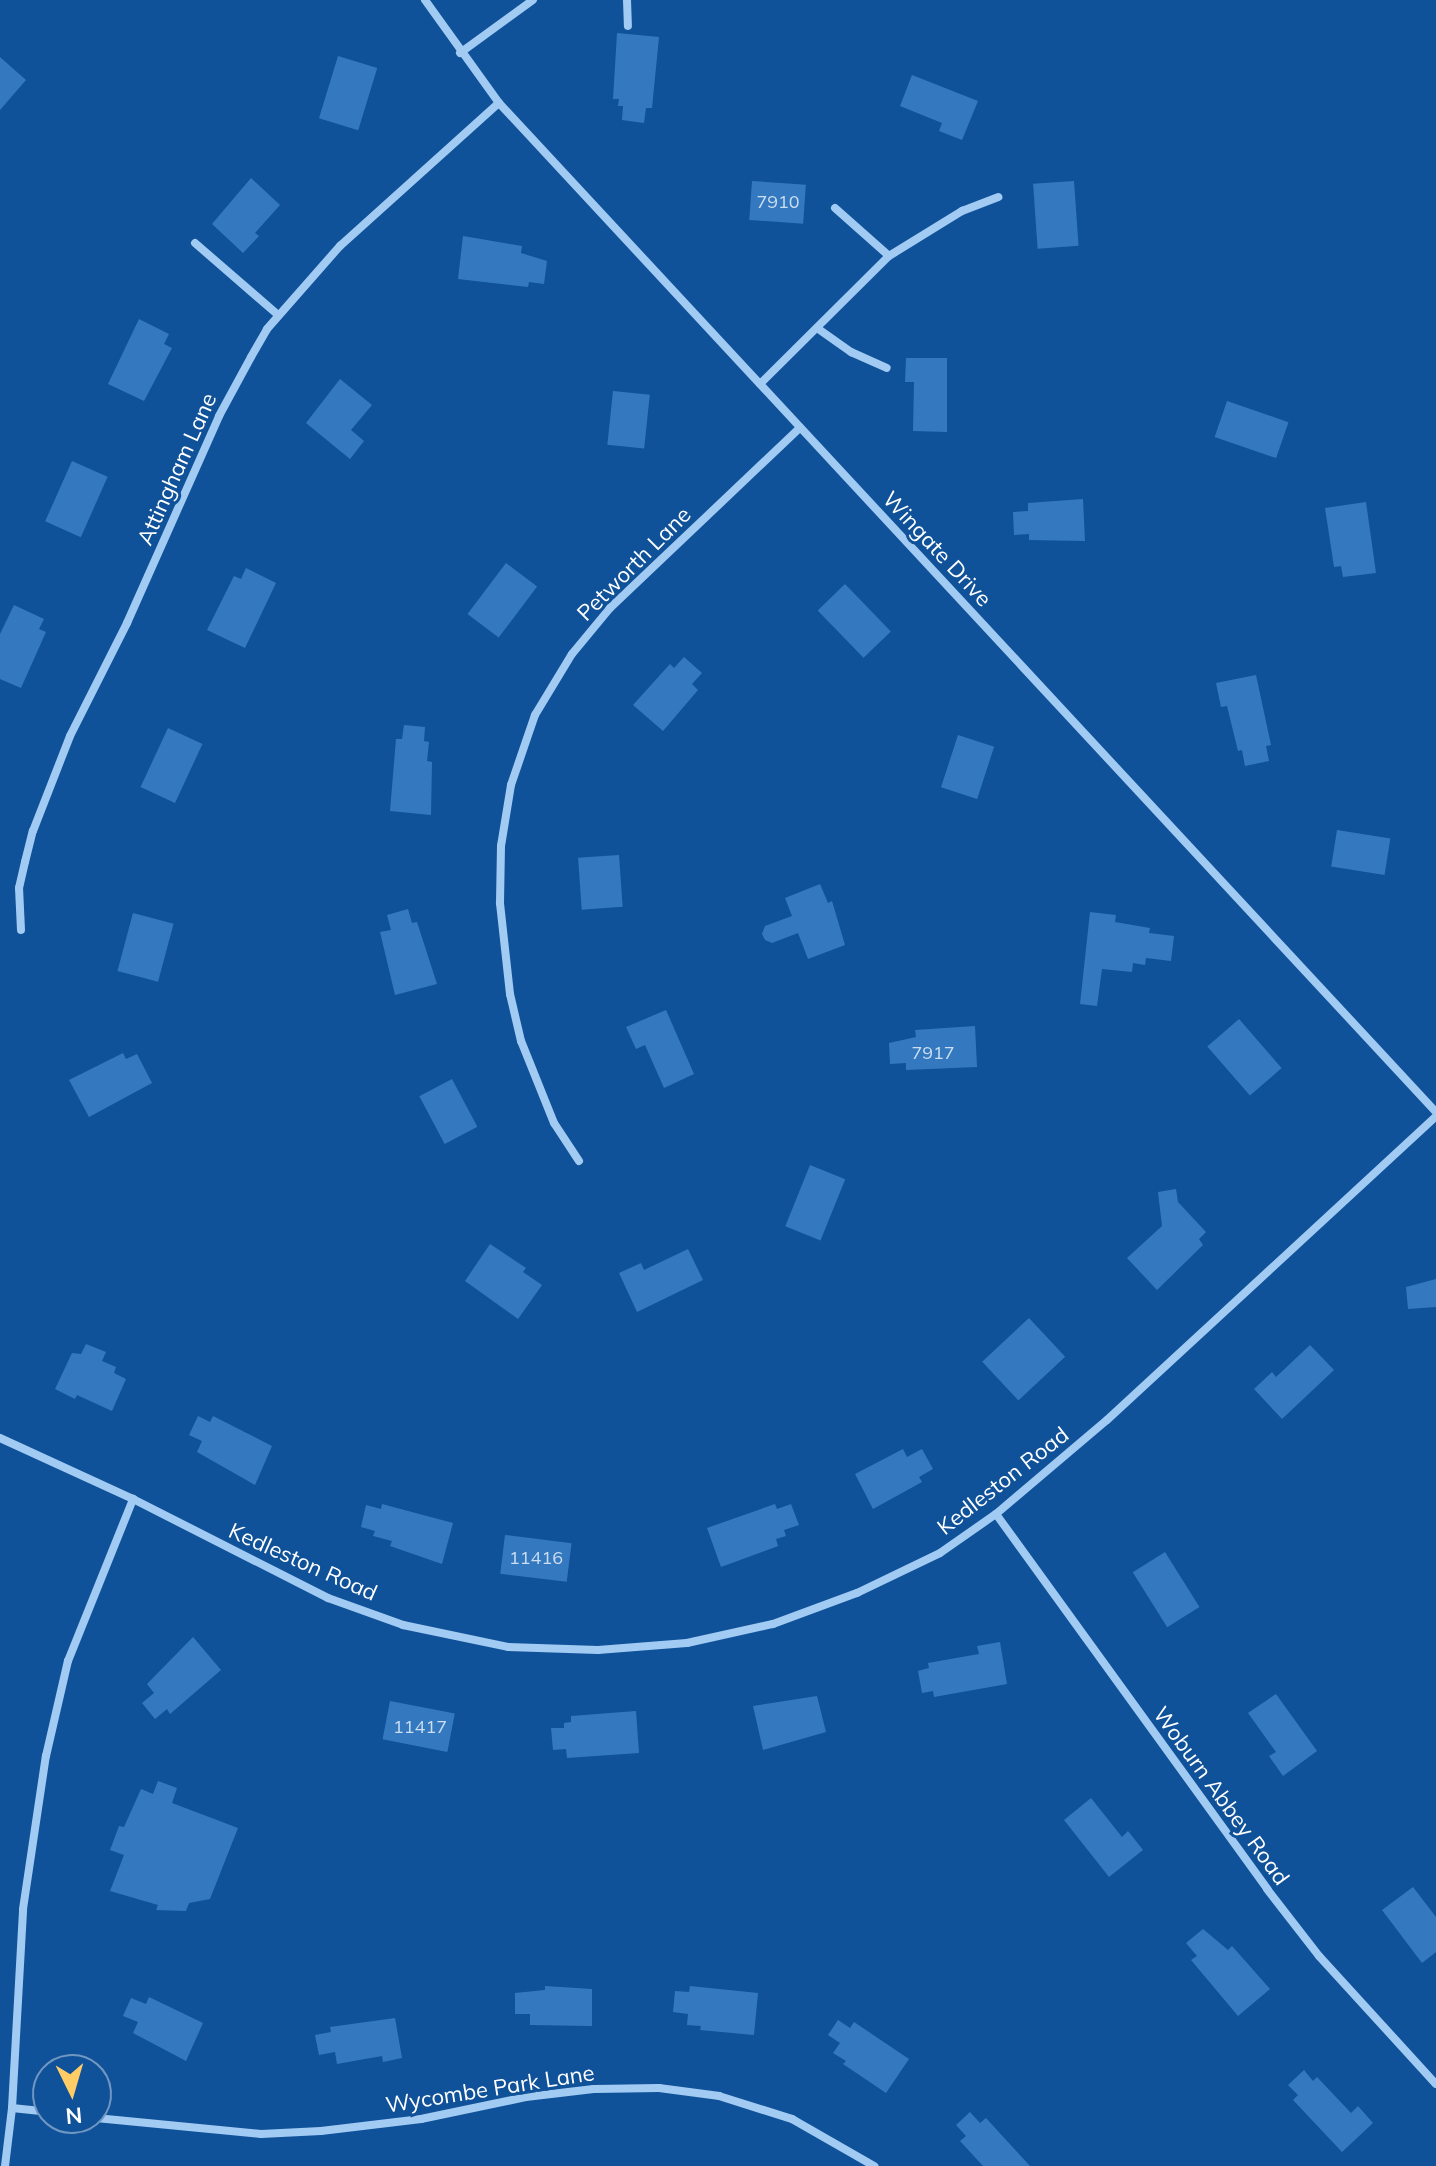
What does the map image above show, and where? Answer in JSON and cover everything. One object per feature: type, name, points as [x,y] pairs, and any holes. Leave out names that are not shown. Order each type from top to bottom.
[{"type":"street","name":"Wingate Drive","points":[[425,0],[460,53],[499,103],[1436,1114]]},
{"type":"street","points":[[460,53],[533,0]]},
{"type":"street","points":[[627,0],[628,26]]},
{"type":"street","name":"Attingham Lane","points":[[21,930],[19,888],[27,852],[70,736],[127,623],[219,416],[278,315],[340,246],[499,103]]},
{"type":"street","points":[[760,384],[889,256],[962,211],[998,197]]},
{"type":"street","points":[[835,208],[889,256]]},
{"type":"street","points":[[195,243],[278,315]]},
{"type":"street","points":[[817,328],[851,352],[887,368]]},
{"type":"street","name":"Petworth Lane","points":[[579,1161],[554,1123],[521,1041],[510,994],[500,903],[501,846],[511,785],[535,715],[572,654],[610,608],[800,428]]},
{"type":"street","name":"Kedleston Road","points":[[0,1438],[133,1499],[328,1598],[403,1625],[508,1647],[598,1650],[687,1643],[773,1624],[857,1593],[940,1553],[996,1514],[1107,1420],[1436,1114]]},
{"type":"street","points":[[5,2166],[12,2108],[23,1909],[46,1756],[68,1661],[133,1499]]},
{"type":"street","name":"Woburn Abbey Road","points":[[996,1514],[1267,1889],[1319,1956],[1436,2084]]},
{"type":"street","name":"Wycombe Park Lane","points":[[112,2120],[261,2134],[306,2132],[421,2119],[526,2097],[594,2089],[659,2088],[719,2096],[792,2119],[874,2166]]},
{"type":"street","points":[[12,2108],[32,2110]]},
{"type":"building","points":[[617,33],[659,37],[652,108],[646,108],[644,123],[622,120],[623,106],[618,106],[619,99],[613,99]]},
{"type":"building","points":[[338,56],[377,68],[358,130],[319,118]]},
{"type":"building","points":[[0,57],[26,80],[0,110]]},
{"type":"building","points":[[912,75],[978,101],[962,140],[939,131],[942,123],[900,106]]},
{"type":"building","points":[[251,178],[280,205],[255,233],[259,236],[243,253],[212,224]]},
{"type":"building","points":[[752,181],[806,185],[803,224],[749,220]]},
{"type":"building","points":[[1074,181],[1079,246],[1038,249],[1033,184]]},
{"type":"building","points":[[463,236],[522,246],[521,253],[547,261],[544,284],[529,282],[528,287],[458,279]]},
{"type":"building","points":[[139,319],[169,334],[164,344],[172,348],[144,401],[108,384]]},
{"type":"building","points":[[906,358],[947,358],[947,432],[913,431],[914,382],[905,382]]},
{"type":"building","points":[[340,379],[372,405],[351,430],[364,441],[350,459],[306,423]]},
{"type":"building","points":[[613,391],[650,395],[644,449],[607,445]]},
{"type":"building","points":[[1227,401],[1288,422],[1276,458],[1215,437]]},
{"type":"building","points":[[72,461],[108,477],[81,537],[45,521]]},
{"type":"building","points":[[1083,499],[1085,541],[1029,540],[1029,534],[1014,535],[1013,512],[1028,511],[1028,503]]},
{"type":"building","points":[[1366,502],[1376,573],[1343,577],[1341,566],[1334,567],[1325,508]]},
{"type":"building","points":[[506,563],[537,586],[499,638],[467,614]]},
{"type":"building","points":[[246,568],[276,583],[245,648],[207,630],[234,576],[241,579]]},
{"type":"building","points":[[845,584],[891,631],[864,658],[818,610]]},
{"type":"building","points":[[14,605],[44,619],[39,629],[46,632],[21,688],[0,679],[0,634]]},
{"type":"building","points":[[684,657],[702,673],[692,684],[698,690],[663,731],[633,705],[670,664],[674,668]]},
{"type":"building","points":[[1256,675],[1271,745],[1266,746],[1269,761],[1245,766],[1227,706],[1221,707],[1216,683]]},
{"type":"building","points":[[404,725],[425,727],[424,741],[429,742],[427,761],[432,762],[431,815],[390,811],[396,739],[402,739]]},
{"type":"building","points":[[168,728],[202,744],[175,803],[141,787]]},
{"type":"building","points":[[958,735],[994,747],[977,799],[941,787]]},
{"type":"building","points":[[1337,830],[1390,838],[1385,875],[1331,867]]},
{"type":"building","points":[[619,855],[623,907],[582,910],[578,858]]},
{"type":"building","points":[[820,884],[828,903],[832,901],[845,945],[808,959],[798,933],[772,943],[765,940],[762,934],[765,926],[792,916],[785,898]]},
{"type":"building","points":[[408,909],[412,923],[417,922],[437,984],[395,995],[380,932],[391,930],[387,915]]},
{"type":"building","points":[[1090,912],[1116,915],[1115,922],[1150,928],[1149,933],[1174,936],[1171,961],[1146,958],[1145,965],[1133,963],[1132,972],[1102,969],[1097,1006],[1080,1004]]},
{"type":"building","points":[[133,913],[174,924],[158,982],[117,971]]},
{"type":"building","points":[[666,1010],[694,1074],[664,1088],[645,1045],[636,1049],[626,1027]]},
{"type":"building","points":[[1239,1019],[1282,1068],[1250,1096],[1207,1047]]},
{"type":"building","points":[[975,1026],[977,1067],[906,1070],[906,1063],[890,1064],[889,1043],[916,1037],[915,1030]]},
{"type":"building","points":[[123,1053],[126,1059],[137,1054],[152,1083],[89,1117],[69,1080]]},
{"type":"building","points":[[452,1079],[477,1127],[445,1144],[419,1096]]},
{"type":"building","points":[[810,1165],[845,1179],[821,1240],[785,1226]]},
{"type":"building","points":[[1176,1189],[1178,1202],[1206,1232],[1199,1239],[1203,1245],[1157,1290],[1127,1258],[1162,1226],[1158,1192]]},
{"type":"building","points":[[490,1244],[526,1268],[523,1272],[542,1285],[518,1319],[465,1281]]},
{"type":"building","points":[[688,1249],[703,1280],[637,1312],[619,1273],[641,1263],[644,1270]]},
{"type":"building","points":[[1436,1279],[1436,1307],[1408,1309],[1406,1287]]},
{"type":"building","points":[[1029,1318],[1065,1357],[1018,1400],[982,1362]]},
{"type":"building","points":[[86,1344],[106,1352],[102,1361],[116,1367],[114,1373],[126,1379],[112,1411],[55,1389],[72,1353],[81,1354]]},
{"type":"building","points":[[1310,1345],[1334,1370],[1282,1419],[1254,1389],[1272,1372],[1276,1377]]},
{"type":"building","points":[[198,1416],[210,1422],[213,1416],[272,1446],[255,1485],[197,1452],[202,1441],[189,1435]]},
{"type":"building","points":[[903,1449],[907,1457],[922,1449],[933,1469],[919,1477],[922,1482],[873,1509],[855,1474]]},
{"type":"building","points":[[382,1504],[453,1523],[442,1564],[390,1546],[392,1541],[373,1536],[375,1531],[361,1527],[366,1505],[381,1509]]},
{"type":"building","points":[[775,1504],[777,1509],[791,1504],[799,1525],[784,1530],[786,1536],[776,1539],[778,1546],[721,1567],[707,1528]]},
{"type":"building","points":[[505,1535],[572,1543],[567,1582],[500,1574]]},
{"type":"building","points":[[1165,1552],[1199,1607],[1167,1627],[1133,1572]]},
{"type":"building","points":[[193,1637],[221,1670],[170,1714],[167,1709],[155,1719],[142,1703],[154,1693],[147,1684]]},
{"type":"building","points":[[1000,1642],[1007,1684],[934,1697],[933,1691],[922,1693],[918,1671],[929,1668],[928,1663],[979,1654],[977,1646]]},
{"type":"building","points":[[1276,1694],[1317,1751],[1283,1776],[1269,1756],[1276,1752],[1248,1713]]},
{"type":"building","points":[[817,1696],[826,1732],[763,1750],[753,1706]]},
{"type":"building","points":[[390,1701],[455,1714],[447,1752],[383,1739]]},
{"type":"building","points":[[636,1711],[639,1753],[567,1758],[566,1749],[553,1750],[551,1728],[564,1728],[564,1723],[571,1722],[571,1716]]},
{"type":"building","points":[[158,1781],[177,1788],[172,1803],[238,1828],[210,1899],[189,1903],[186,1911],[156,1910],[158,1905],[110,1891],[124,1855],[110,1850],[119,1826],[124,1827],[141,1789],[153,1794]]},
{"type":"building","points":[[1091,1798],[1122,1837],[1128,1831],[1143,1850],[1109,1877],[1064,1820]]},
{"type":"building","points":[[1413,1887],[1436,1917],[1436,1952],[1422,1963],[1382,1910]]},
{"type":"building","points":[[1203,1929],[1228,1950],[1232,1946],[1270,1989],[1238,2016],[1191,1960],[1197,1956],[1186,1943]]},
{"type":"building","points":[[545,1986],[592,1989],[592,2026],[530,2025],[530,2014],[515,2014],[515,1993],[545,1990]]},
{"type":"building","points":[[690,1986],[758,1993],[754,2035],[700,2030],[701,2026],[687,2025],[688,2014],[673,2012],[675,1991],[689,1992]]},
{"type":"building","points":[[149,1997],[203,2023],[186,2061],[133,2033],[138,2022],[123,2016],[131,1998],[146,2004]]},
{"type":"building","points":[[395,2018],[402,2058],[383,2062],[382,2056],[337,2064],[335,2052],[319,2055],[315,2035],[331,2032],[330,2027]]},
{"type":"building","points":[[838,2020],[850,2028],[854,2022],[909,2059],[886,2093],[843,2064],[846,2061],[833,2053],[840,2043],[828,2035]]},
{"type":"building","points":[[1304,2070],[1313,2081],[1317,2077],[1351,2113],[1358,2106],[1373,2123],[1342,2152],[1293,2100],[1298,2095],[1288,2085]]},
{"type":"building","points":[[970,2112],[980,2123],[986,2118],[1030,2166],[983,2166],[960,2141],[966,2136],[956,2125]]}]
